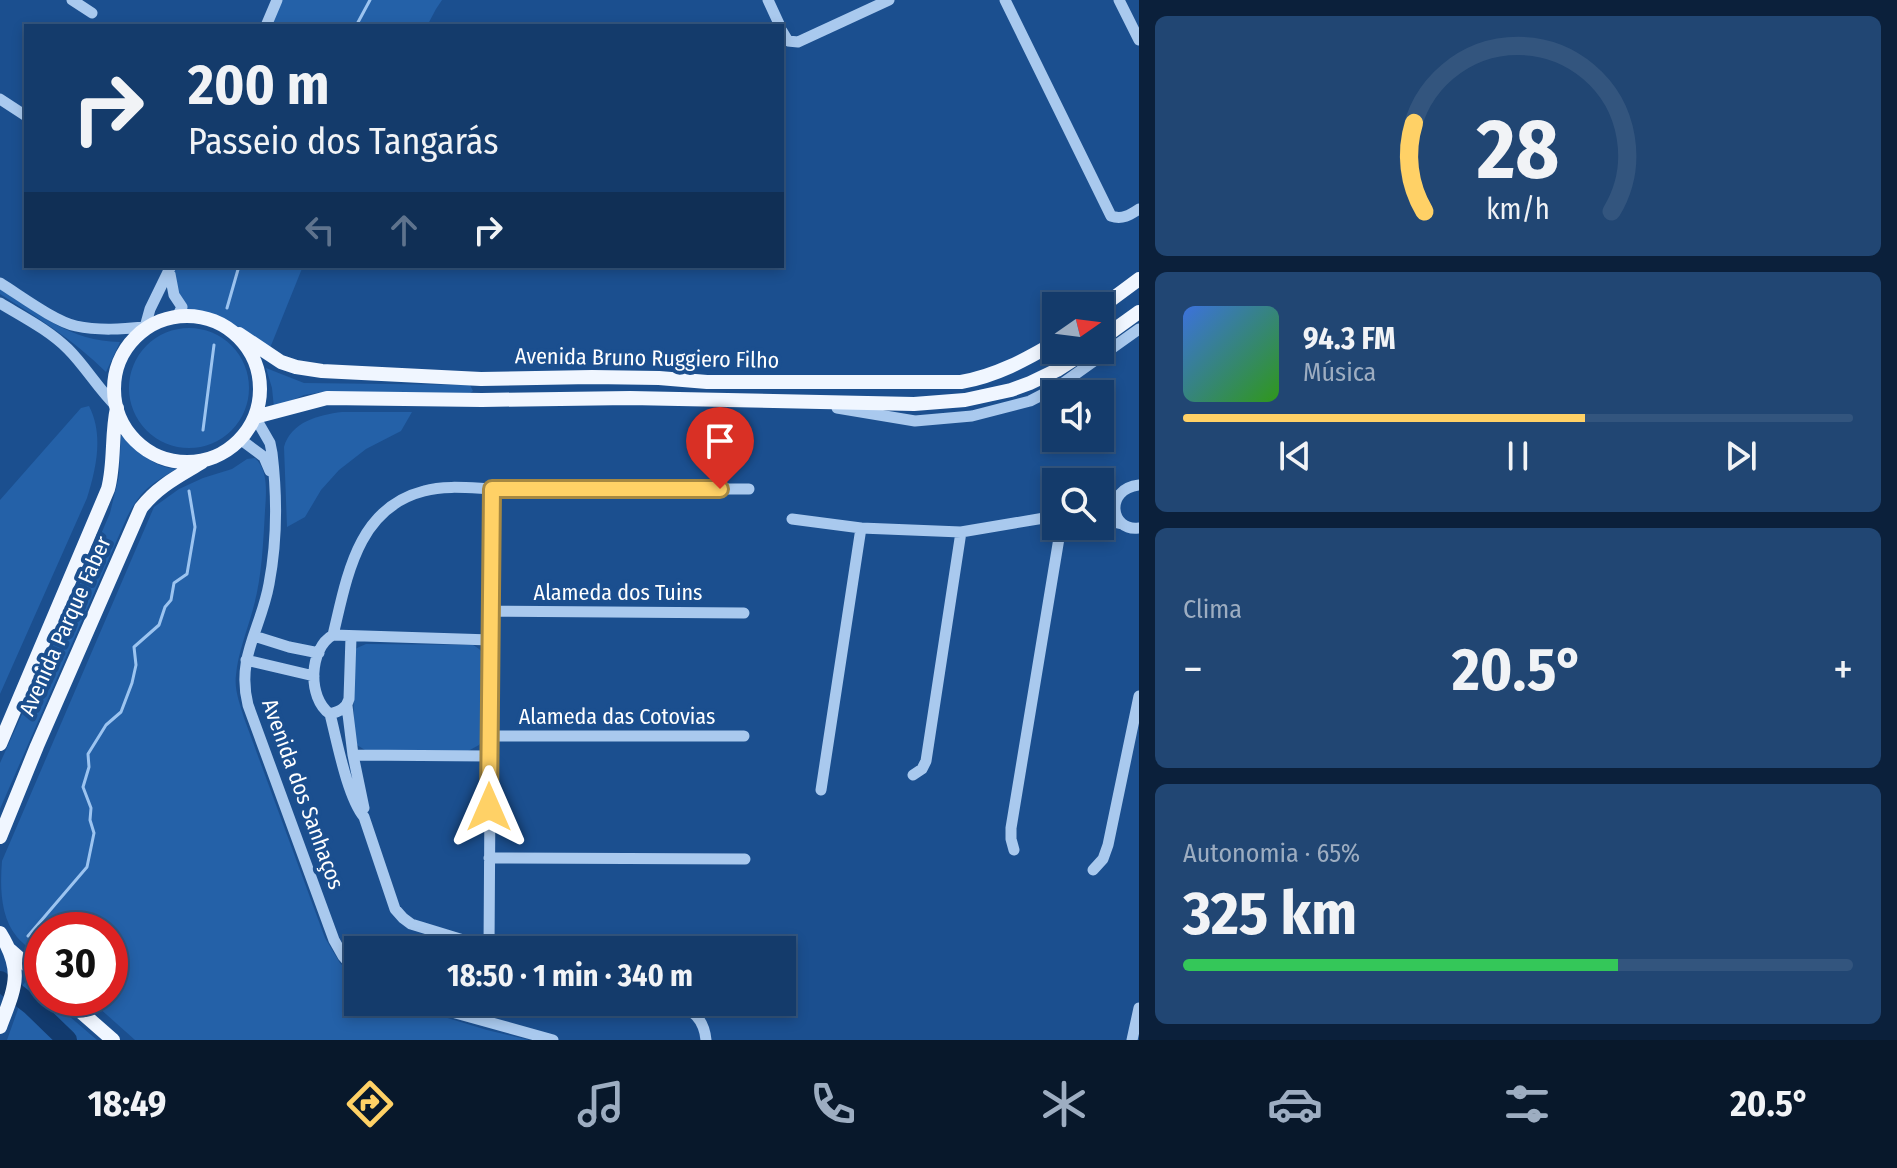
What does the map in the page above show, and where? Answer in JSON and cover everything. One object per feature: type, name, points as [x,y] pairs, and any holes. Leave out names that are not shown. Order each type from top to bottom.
[{"type":"main road","points":[[1114,298],[1139,279]]},
{"type":"main road","points":[[1114,326],[1139,312]]},
{"type":"main road","points":[[177,317],[210,320],[239,334],[258,371],[260,389],[255,417],[240,439],[225,452],[206,460],[181,462],[156,455],[136,440],[117,407],[115,388],[118,366],[128,346],[145,327],[177,317]]},
{"type":"main road","name":"Avenida Bruno Ruggiero Filho","points":[[239,334],[281,362],[296,367],[481,379],[592,377],[707,382],[961,382],[995,374],[1042,351]]},
{"type":"main road","name":"Avenida Bruno Ruggiero Filho","points":[[255,417],[327,398],[630,398],[914,404],[989,396],[1030,383],[1066,364]]},
{"type":"main road","points":[[481,379],[482,400]]},
{"type":"main road","name":"Avenida Parque Faber","points":[[0,744],[108,489],[117,407]]},
{"type":"main road","name":"Avenida Parque Faber","points":[[0,837],[141,508],[164,484],[206,460]]},
{"type":"main road","points":[[0,933],[16,978],[0,1027]]},
{"type":"main road","points":[[8,952],[24,964]]},
{"type":"main road","points":[[86,1016],[113,1040]]},
{"type":"street","points":[[72,0],[92,13]]},
{"type":"street","points":[[267,24],[277,0]]},
{"type":"street","points":[[768,0],[779,24]]},
{"type":"street","points":[[784,34],[788,41],[798,42],[889,0]]},
{"type":"street","points":[[1005,0],[1111,216],[1124,217],[1139,209]]},
{"type":"street","points":[[1119,0],[1139,40]]},
{"type":"street","points":[[0,99],[24,115]]},
{"type":"street","points":[[0,283],[75,326],[145,327],[150,309],[170,268]]},
{"type":"street","points":[[171,268],[172,287],[182,307],[177,317]]},
{"type":"street","points":[[0,303],[69,350],[117,407]]},
{"type":"street","name":"Avenida Bruno Ruggiero Filho","points":[[809,403],[915,421],[972,416],[1030,401],[1059,386],[1139,329]]},
{"type":"street","name":"Avenida dos Sanhaços","points":[[255,417],[270,443],[274,466],[275,529],[269,585],[246,660],[244,680],[248,705],[334,940],[344,957]]},
{"type":"street","points":[[240,439],[264,457],[273,479]]},
{"type":"street","points":[[1114,497],[1128,487],[1139,485]]},
{"type":"street","points":[[333,635],[355,556],[365,534],[376,518],[397,501],[425,490],[458,487],[749,489]]},
{"type":"street","points":[[492,489],[489,858],[492,936]]},
{"type":"street","points":[[1117,496],[1116,514],[1134,528]]},
{"type":"street","points":[[792,519],[861,528],[961,532],[1042,518]]},
{"type":"street","points":[[1114,523],[1134,528]]},
{"type":"street","points":[[821,790],[861,528]]},
{"type":"street","points":[[913,775],[922,769],[926,761],[961,532]]},
{"type":"street","points":[[1014,850],[1011,828],[1059,540]]},
{"type":"street","name":"Alameda dos Tuins","points":[[492,611],[744,613]]},
{"type":"street","points":[[450,936],[411,924],[395,909],[364,817],[358,810],[351,789],[330,714],[319,701],[313,683],[321,645],[333,635],[491,640]]},
{"type":"street","points":[[254,636],[319,653]]},
{"type":"street","points":[[351,637],[347,706],[364,817]]},
{"type":"street","points":[[246,660],[314,676]]},
{"type":"street","points":[[1093,870],[1103,859],[1108,845],[1139,696]]},
{"type":"street","points":[[330,714],[347,706]]},
{"type":"street","name":"Alameda das Cotovias","points":[[490,736],[744,736]]},
{"type":"street","points":[[353,755],[489,756]]},
{"type":"street","points":[[489,858],[745,859]]},
{"type":"street","points":[[1132,1040],[1139,1008]]},
{"type":"street","points":[[466,1016],[553,1040]]},
{"type":"street","points":[[698,1016],[705,1029],[706,1040]]},
{"type":"shaded area","points":[[277,0],[442,0],[428,24],[267,24]]},
{"type":"shaded area","points":[[172,268],[302,268],[268,353],[215,323],[177,317],[182,307]]},
{"type":"shaded area","points":[[0,288],[42,317],[71,332],[120,342],[106,372],[68,340],[0,294]]},
{"type":"shaded area","points":[[189,328],[212,332],[232,345],[245,365],[249,388],[245,411],[232,431],[212,444],[189,448],[166,444],[146,431],[133,411],[129,388],[133,365],[146,345],[166,332]]},
{"type":"shaded area","points":[[266,368],[304,383],[470,385],[473,391],[323,392],[304,395],[274,408]]},
{"type":"shaded area","points":[[89,406],[97,440],[96,464],[87,498],[0,694],[0,500],[81,408]]},
{"type":"shaded area","points":[[342,412],[412,412],[401,431],[366,449],[339,470],[321,490],[305,517],[287,527],[284,447],[288,438],[307,421]]},
{"type":"shaded area","points":[[124,435],[147,458],[176,469],[147,489],[127,517],[0,809],[0,763],[110,513],[119,476],[121,436]]},
{"type":"shaded area","points":[[255,458],[263,469],[266,497],[260,573],[237,667],[237,692],[325,938],[344,967],[344,1016],[441,1016],[529,1040],[135,1040],[108,1016],[128,1016],[128,912],[24,912],[24,944],[11,929],[1,891],[2,861],[154,507],[179,489],[232,469],[247,459]]},
{"type":"shaded area","points":[[366,644],[473,645],[480,650],[486,659],[484,737],[479,745],[468,751],[365,750],[357,745],[354,740],[353,651]]},
{"type":"shaded area","points":[[23,985],[24,1016],[69,1016],[97,1040],[7,1040]]},
{"type":"waterway","points":[[357,24],[370,0]]},
{"type":"waterway","points":[[227,308],[238,268]]},
{"type":"waterway","points":[[203,430],[214,345]]},
{"type":"waterway","points":[[49,912],[87,867],[94,833],[90,820],[91,808],[83,787],[89,767],[88,754],[106,725],[121,712],[136,665],[134,647],[159,625],[171,600],[174,583],[187,574],[195,527],[189,491]]},
{"type":"waterway","points":[[0,981],[31,1005],[67,1040]]},
{"type":"route","points":[[489,807],[492,489],[720,489]]}]
